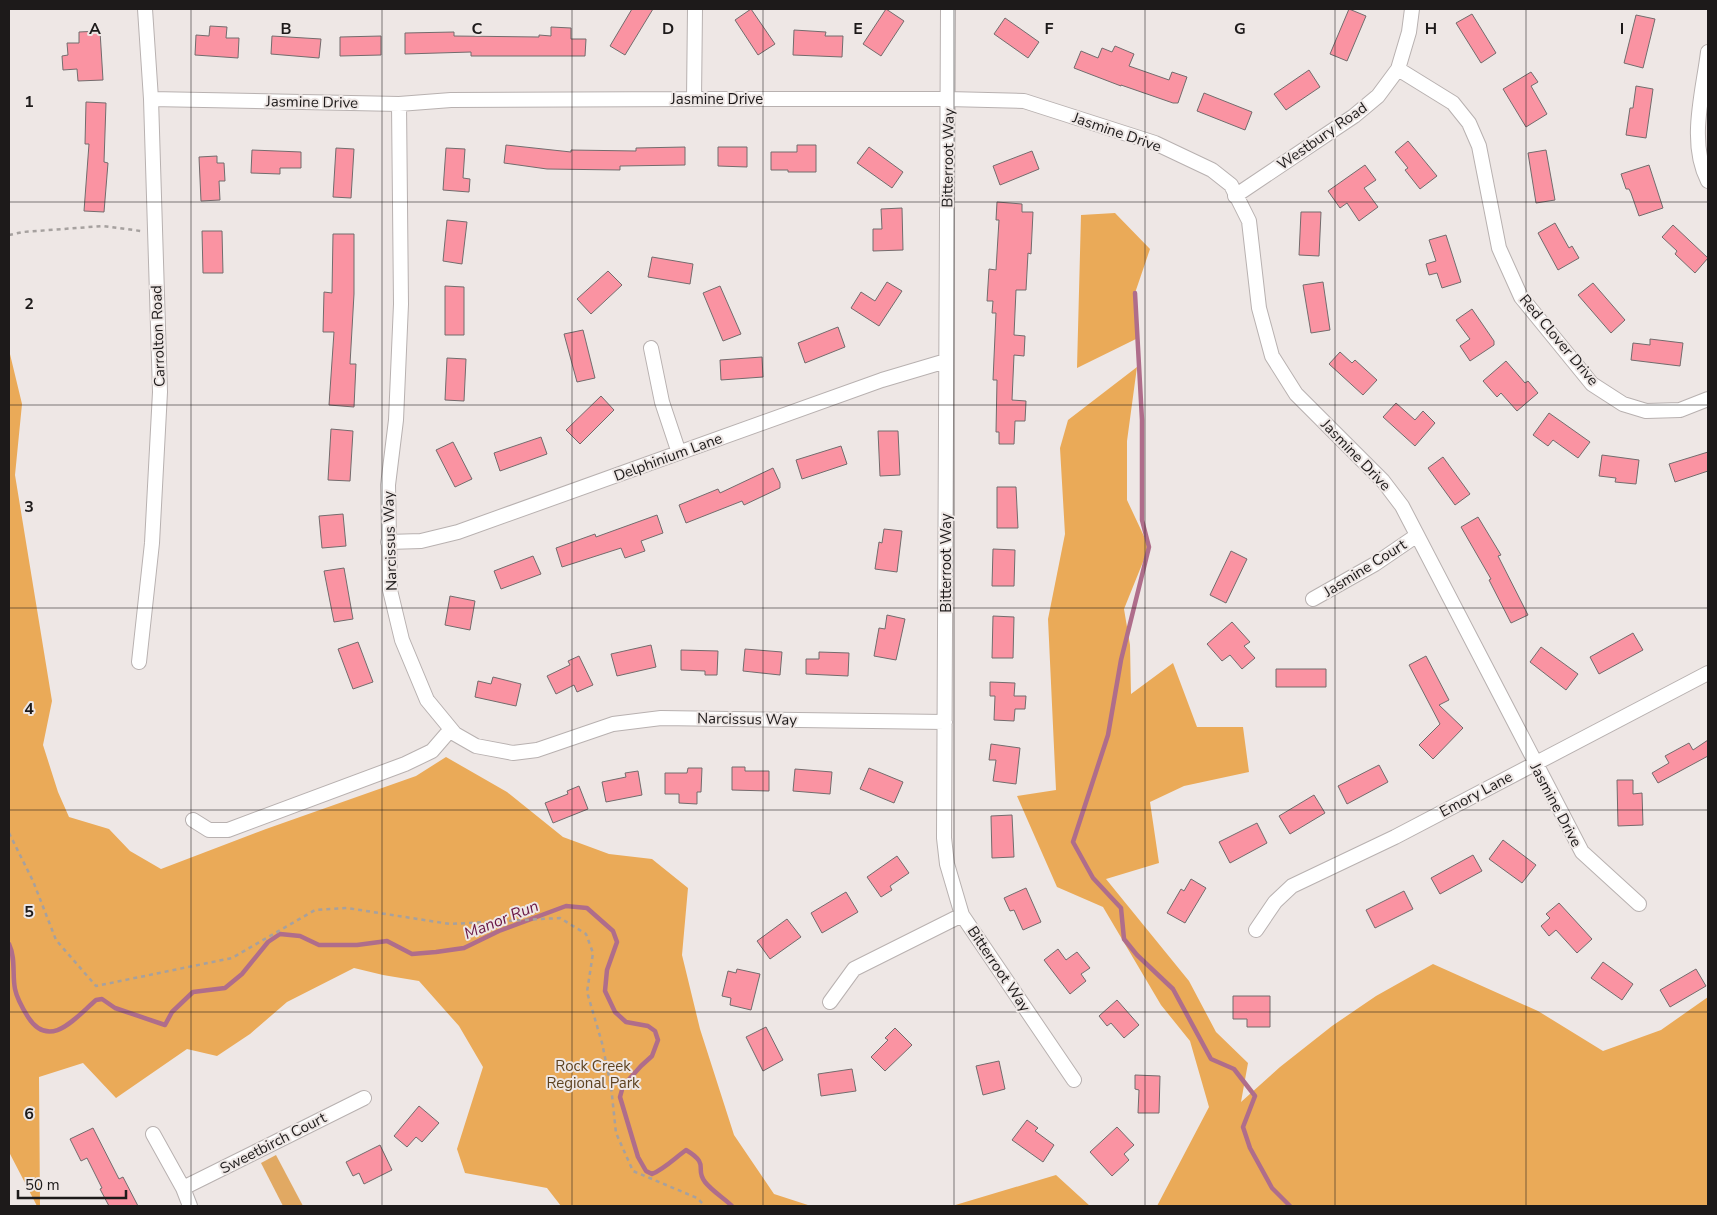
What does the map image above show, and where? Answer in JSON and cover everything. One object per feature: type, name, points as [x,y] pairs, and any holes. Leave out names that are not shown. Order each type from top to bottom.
[{"type":"street","name":"Carrolton Road","points":[[139,662],[152,544],[160,392],[151,99],[145,9]]},
{"type":"street","points":[[694,99],[695,9]]},
{"type":"street","name":"Bitterroot Way","points":[[948,9],[944,838],[947,864],[962,915],[1074,1080]]},
{"type":"street","name":"Westbury Road","points":[[1236,196],[1354,116],[1378,96],[1398,69],[1409,32],[1412,9]]},
{"type":"street","points":[[1708,52],[1698,128],[1700,161],[1708,181]]},
{"type":"street","name":"Red Clover Drive","points":[[1398,69],[1453,103],[1469,123],[1479,146],[1499,248],[1521,297],[1592,384],[1623,404],[1646,411],[1680,410],[1708,399]]},
{"type":"street","name":"Jasmine Drive","points":[[151,99],[399,104],[450,100],[948,99],[1024,101],[1154,143],[1212,170],[1231,185],[1249,221],[1259,308],[1272,356],[1296,394],[1383,481],[1402,506],[1534,763],[1582,852],[1639,904]]},
{"type":"street","name":"Narcissus Way","points":[[399,104],[401,304],[396,420],[388,485],[390,590],[402,640],[427,700],[455,734],[476,746],[513,753],[537,750],[613,724],[661,718],[945,722]]},
{"type":"street","points":[[651,348],[662,402],[679,453]]},
{"type":"street","name":"Delphinium Lane","points":[[388,542],[422,541],[458,532],[882,380],[946,361]]},
{"type":"street","name":"Jasmine Court","points":[[1314,599],[1374,564],[1416,536]]},
{"type":"street","name":"Emory Lane","points":[[1256,930],[1275,902],[1292,886],[1395,837],[1708,673]]},
{"type":"street","points":[[193,820],[209,830],[228,830],[406,764],[432,751],[451,729]]},
{"type":"street","points":[[830,1002],[854,969],[962,915]]},
{"type":"street","name":"Sweetbirch Court","points":[[183,1188],[364,1098]]},
{"type":"street","points":[[153,1134],[183,1188],[190,1206]]},
{"type":"path","points":[[9,235],[23,232],[103,226],[155,232]]},
{"type":"path","points":[[9,833],[33,881],[56,940],[96,986],[232,958],[315,910],[347,908],[450,924],[560,918],[586,934],[593,953],[587,992],[602,1043],[611,1086],[616,1133],[633,1171],[697,1198],[705,1206]]},
{"type":"shaded area","points":[[276,1155],[303,1206],[283,1206],[261,1163]]},
{"type":"green space","points":[[1115,213],[1150,249],[1135,293],[1138,338],[1077,368],[1081,215]]},
{"type":"green space","name":"Rock Creek Regional Park","points":[[9,350],[22,404],[15,475],[52,701],[43,745],[58,792],[69,817],[109,829],[130,851],[161,869],[266,829],[416,776],[446,757],[507,792],[563,837],[609,854],[652,859],[688,888],[682,955],[700,1029],[734,1135],[774,1194],[811,1206],[561,1206],[547,1188],[465,1173],[457,1149],[483,1067],[459,1026],[419,981],[354,968],[287,1002],[250,1034],[217,1056],[187,1049],[116,1098],[83,1063],[39,1077],[40,1206],[37,1206],[9,1152]]},
{"type":"green space","points":[[1137,367],[1127,441],[1127,500],[1149,547],[1124,609],[1130,645],[1131,694],[1173,663],[1197,727],[1243,727],[1249,772],[1184,786],[1150,802],[1159,863],[1106,879],[1189,981],[1216,1032],[1248,1063],[1241,1102],[1280,1067],[1332,1026],[1376,996],[1433,964],[1538,1011],[1603,1051],[1661,1030],[1708,997],[1708,1206],[1157,1206],[1209,1107],[1190,1041],[1161,1005],[1103,907],[1057,887],[1017,796],[1056,790],[1048,619],[1065,534],[1060,448],[1068,420]]},
{"type":"green space","points":[[1056,1175],[1090,1206],[952,1206]]},
{"type":"building","points":[[632,9],[653,9],[625,55],[610,46]]},
{"type":"building","points":[[751,9],[775,44],[758,55],[735,20]]},
{"type":"building","points":[[886,9],[904,21],[881,56],[863,44]]},
{"type":"building","points":[[1349,9],[1366,16],[1347,61],[1330,54]]},
{"type":"building","points":[[1472,14],[1496,53],[1481,63],[1456,23]]},
{"type":"building","points":[[1636,15],[1655,19],[1643,68],[1624,63]]},
{"type":"building","points":[[1005,18],[1039,42],[1028,58],[994,34]]},
{"type":"building","points":[[210,26],[227,27],[226,38],[239,38],[238,58],[195,55],[196,35],[209,36]]},
{"type":"building","points":[[551,27],[571,28],[571,39],[586,39],[585,56],[471,56],[471,52],[405,54],[405,33],[454,32],[454,36],[539,37],[539,35],[551,36]]},
{"type":"building","points":[[794,30],[826,32],[825,36],[843,36],[842,57],[793,55]]},
{"type":"building","points":[[100,31],[103,80],[78,81],[77,69],[63,70],[62,56],[68,55],[67,43],[79,43],[79,32]]},
{"type":"building","points":[[272,36],[321,39],[319,58],[271,54]]},
{"type":"building","points":[[381,36],[381,55],[340,56],[340,37]]},
{"type":"building","points":[[1115,46],[1134,54],[1129,66],[1169,80],[1172,72],[1187,77],[1178,103],[1121,86],[1074,68],[1081,51],[1098,58],[1102,48],[1112,52]]},
{"type":"building","points":[[1309,70],[1320,87],[1286,110],[1274,94]]},
{"type":"building","points":[[1531,72],[1538,82],[1531,86],[1547,114],[1526,127],[1503,89]]},
{"type":"building","points":[[1636,86],[1653,89],[1646,138],[1626,135]]},
{"type":"building","points":[[1204,93],[1252,112],[1245,130],[1197,111]]},
{"type":"building","points":[[86,102],[106,103],[104,162],[108,163],[104,212],[84,211],[89,144],[85,144]]},
{"type":"building","points":[[1408,141],[1437,176],[1420,189],[1405,170],[1408,168],[1395,152]]},
{"type":"building","points":[[506,145],[571,152],[571,150],[636,151],[636,148],[685,147],[685,165],[620,166],[620,170],[547,169],[504,163]]},
{"type":"building","points":[[797,145],[816,145],[816,172],[771,170],[771,152],[797,152]]},
{"type":"building","points":[[718,147],[747,147],[747,167],[718,166]]},
{"type":"building","points":[[869,147],[903,172],[892,188],[857,163]]},
{"type":"building","points":[[336,148],[354,149],[351,198],[333,197]]},
{"type":"building","points":[[446,148],[465,149],[463,178],[470,179],[469,192],[443,190]]},
{"type":"building","points":[[252,150],[301,152],[301,168],[280,168],[280,174],[251,173]]},
{"type":"building","points":[[1546,150],[1555,200],[1536,203],[1528,153]]},
{"type":"building","points":[[1032,151],[1039,169],[1000,185],[993,166]]},
{"type":"building","points":[[217,156],[217,163],[224,163],[225,181],[219,181],[220,200],[201,201],[199,157]]},
{"type":"building","points":[[1365,165],[1376,180],[1364,188],[1378,207],[1359,221],[1347,203],[1340,208],[1328,191]]},
{"type":"building","points":[[1649,165],[1663,208],[1639,216],[1631,193],[1629,189],[1626,189],[1621,174]]},
{"type":"building","points":[[997,202],[1022,204],[1022,212],[1033,212],[1031,254],[1028,253],[1026,290],[1016,290],[1014,335],[1025,336],[1024,356],[1014,355],[1012,400],[1026,401],[1025,421],[1015,421],[1014,444],[999,444],[999,432],[996,432],[997,380],[993,380],[996,313],[992,313],[993,301],[987,301],[989,269],[996,270],[999,220],[996,220]]},
{"type":"building","points":[[902,208],[903,250],[873,251],[873,229],[882,229],[881,209]]},
{"type":"building","points":[[1301,212],[1321,212],[1319,256],[1299,255]]},
{"type":"building","points":[[447,220],[467,222],[462,264],[443,261]]},
{"type":"building","points":[[1555,223],[1569,248],[1572,246],[1579,258],[1558,270],[1538,233]]},
{"type":"building","points":[[1673,225],[1708,258],[1695,273],[1675,254],[1677,251],[1662,237]]},
{"type":"building","points":[[202,231],[222,231],[223,273],[203,273]]},
{"type":"building","points":[[333,234],[354,234],[354,294],[350,364],[356,364],[354,407],[329,405],[334,332],[323,332],[324,292],[332,293]]},
{"type":"building","points":[[1446,235],[1461,282],[1442,288],[1437,273],[1429,275],[1426,264],[1436,261],[1429,240]]},
{"type":"building","points":[[652,257],[693,264],[690,284],[648,277]]},
{"type":"building","points":[[608,271],[622,285],[591,314],[577,299]]},
{"type":"building","points":[[887,282],[902,291],[879,326],[851,308],[861,292],[875,301]]},
{"type":"building","points":[[1323,282],[1330,330],[1311,333],[1303,285]]},
{"type":"building","points":[[1593,283],[1625,320],[1611,333],[1578,295]]},
{"type":"building","points":[[445,286],[464,287],[464,335],[445,335]]},
{"type":"building","points":[[720,286],[741,334],[723,341],[703,293]]},
{"type":"building","points":[[1472,309],[1494,341],[1494,345],[1470,361],[1460,346],[1470,339],[1456,320]]},
{"type":"building","points":[[838,327],[845,347],[805,363],[798,343]]},
{"type":"building","points":[[583,330],[595,378],[577,382],[564,334]]},
{"type":"building","points":[[1650,339],[1683,343],[1680,366],[1631,360],[1633,343],[1650,345]]},
{"type":"building","points":[[1340,352],[1352,363],[1355,360],[1377,380],[1363,395],[1329,364]]},
{"type":"building","points":[[762,357],[763,377],[721,380],[720,360]]},
{"type":"building","points":[[447,358],[466,359],[464,401],[445,400]]},
{"type":"building","points":[[1506,361],[1525,383],[1528,381],[1538,393],[1517,411],[1501,393],[1497,397],[1483,381]]},
{"type":"building","points":[[601,396],[614,410],[580,444],[566,430]]},
{"type":"building","points":[[1396,403],[1415,420],[1423,411],[1435,423],[1415,446],[1383,417]]},
{"type":"building","points":[[1549,413],[1590,442],[1578,458],[1553,440],[1548,446],[1533,435]]},
{"type":"building","points":[[331,429],[353,431],[350,481],[328,480]]},
{"type":"building","points":[[878,431],[898,431],[900,475],[880,476]]},
{"type":"building","points":[[541,437],[547,454],[500,471],[494,453]]},
{"type":"building","points":[[453,442],[472,479],[455,487],[436,450]]},
{"type":"building","points":[[841,446],[847,464],[802,479],[796,460]]},
{"type":"building","points":[[1708,452],[1708,471],[1675,482],[1669,464]]},
{"type":"building","points":[[1602,455],[1639,460],[1636,484],[1615,482],[1616,478],[1599,476]]},
{"type":"building","points":[[1443,457],[1470,494],[1455,505],[1428,468]]},
{"type":"building","points":[[773,468],[780,483],[780,488],[744,505],[742,501],[686,523],[679,505],[718,489],[720,493]]},
{"type":"building","points":[[997,487],[1016,487],[1018,528],[997,528]]},
{"type":"building","points":[[343,514],[346,546],[322,548],[319,516]]},
{"type":"building","points":[[657,515],[663,533],[641,541],[645,551],[625,558],[621,548],[562,567],[556,548],[595,534],[596,537]]},
{"type":"building","points":[[1478,517],[1501,555],[1498,556],[1528,615],[1511,623],[1489,580],[1491,579],[1461,527]]},
{"type":"building","points":[[884,529],[902,531],[897,572],[875,569],[879,542],[882,543]]},
{"type":"building","points":[[993,549],[1015,550],[1014,586],[992,586]]},
{"type":"building","points":[[1231,551],[1247,559],[1226,603],[1210,595]]},
{"type":"building","points":[[533,556],[541,574],[501,589],[494,571]]},
{"type":"building","points":[[344,568],[353,619],[334,622],[324,571]]},
{"type":"building","points":[[450,596],[475,601],[470,630],[445,625]]},
{"type":"building","points":[[887,615],[905,619],[896,660],[874,656],[879,628],[885,629]]},
{"type":"building","points":[[993,616],[1014,617],[1013,658],[992,658]]},
{"type":"building","points":[[1232,622],[1250,642],[1244,646],[1255,658],[1242,669],[1230,655],[1222,661],[1207,644]]},
{"type":"building","points":[[1633,633],[1643,650],[1599,674],[1590,657]]},
{"type":"building","points":[[358,642],[373,682],[353,689],[338,649]]},
{"type":"building","points":[[651,645],[656,667],[617,676],[611,654]]},
{"type":"building","points":[[1541,647],[1578,674],[1566,690],[1530,662]]},
{"type":"building","points":[[745,649],[782,652],[780,675],[743,671]]},
{"type":"building","points":[[681,650],[718,651],[717,675],[705,675],[705,671],[681,670]]},
{"type":"building","points":[[819,652],[849,653],[848,676],[806,674],[806,659],[819,659]]},
{"type":"building","points":[[579,656],[593,685],[577,692],[574,685],[556,694],[547,676],[570,665],[568,661]]},
{"type":"building","points":[[1426,656],[1449,700],[1439,705],[1463,728],[1433,759],[1419,745],[1440,724],[1409,665]]},
{"type":"building","points":[[1276,669],[1326,669],[1326,687],[1276,687]]},
{"type":"building","points":[[493,677],[521,684],[516,706],[475,697],[478,681],[491,684]]},
{"type":"building","points":[[990,682],[1015,683],[1014,696],[1026,696],[1025,709],[1015,709],[1014,721],[994,720],[995,696],[990,696]]},
{"type":"building","points":[[1708,740],[1708,756],[1658,783],[1652,773],[1669,763],[1665,756],[1689,743],[1693,750]]},
{"type":"building","points":[[991,744],[1020,748],[1016,784],[993,781],[996,760],[989,760]]},
{"type":"building","points":[[1379,765],[1388,782],[1347,804],[1338,786]]},
{"type":"building","points":[[732,767],[745,767],[745,771],[769,771],[769,791],[732,790]]},
{"type":"building","points":[[688,768],[702,768],[701,792],[697,792],[697,804],[679,803],[679,794],[665,794],[665,773],[687,773]]},
{"type":"building","points":[[869,768],[903,782],[894,803],[860,789]]},
{"type":"building","points":[[795,769],[832,772],[830,794],[793,791]]},
{"type":"building","points":[[638,771],[642,795],[606,802],[602,782],[626,777],[625,773]]},
{"type":"building","points":[[1617,780],[1633,780],[1633,794],[1642,793],[1643,825],[1618,826]]},
{"type":"building","points":[[579,786],[588,809],[553,823],[545,803],[568,794],[567,791]]},
{"type":"building","points":[[1314,795],[1325,813],[1290,834],[1279,816]]},
{"type":"building","points":[[1012,815],[1014,857],[992,858],[991,816]]},
{"type":"building","points":[[1257,823],[1267,843],[1230,863],[1219,842]]},
{"type":"building","points":[[1503,840],[1536,865],[1522,883],[1489,859]]},
{"type":"building","points":[[1473,855],[1482,871],[1440,894],[1431,878]]},
{"type":"building","points":[[897,856],[909,873],[890,886],[892,890],[881,897],[867,877]]},
{"type":"building","points":[[1191,879],[1206,888],[1185,923],[1167,913],[1181,889],[1184,891]]},
{"type":"building","points":[[1026,888],[1041,922],[1023,930],[1014,910],[1010,911],[1004,898]]},
{"type":"building","points":[[1404,891],[1413,909],[1375,928],[1366,910]]},
{"type":"building","points":[[846,892],[858,912],[822,933],[811,913]]},
{"type":"building","points":[[1559,903],[1592,939],[1577,953],[1556,930],[1549,936],[1541,926],[1550,918],[1546,914]]},
{"type":"building","points":[[787,919],[801,937],[770,959],[757,941]]},
{"type":"building","points":[[1058,949],[1066,960],[1077,952],[1090,968],[1081,974],[1086,981],[1070,994],[1044,960]]},
{"type":"building","points":[[1603,962],[1633,984],[1622,1000],[1591,978]]},
{"type":"building","points":[[737,969],[760,974],[751,1010],[730,1005],[731,998],[722,996],[728,971],[736,973]]},
{"type":"building","points":[[1696,969],[1706,986],[1670,1007],[1660,990]]},
{"type":"building","points":[[1233,996],[1270,996],[1270,1027],[1247,1027],[1247,1019],[1233,1019]]},
{"type":"building","points":[[1117,1000],[1139,1025],[1124,1038],[1111,1023],[1107,1026],[1099,1016]]},
{"type":"building","points":[[766,1027],[783,1060],[763,1071],[746,1037]]},
{"type":"building","points":[[895,1028],[912,1045],[885,1071],[871,1057],[888,1040],[885,1038]]},
{"type":"building","points":[[999,1061],[1005,1089],[983,1095],[976,1066]]},
{"type":"building","points":[[852,1069],[856,1091],[821,1096],[818,1074]]},
{"type":"building","points":[[1135,1075],[1160,1076],[1159,1113],[1138,1113],[1139,1090],[1135,1089]]},
{"type":"building","points":[[419,1106],[439,1123],[422,1142],[416,1137],[407,1147],[394,1136]]},
{"type":"building","points":[[1027,1120],[1038,1128],[1035,1131],[1054,1145],[1043,1162],[1012,1140]]},
{"type":"building","points":[[1117,1127],[1134,1145],[1124,1154],[1129,1160],[1112,1176],[1090,1152]]},
{"type":"building","points":[[93,1128],[119,1179],[123,1177],[138,1206],[109,1206],[87,1158],[81,1161],[70,1139]]},
{"type":"building","points":[[380,1145],[392,1170],[364,1184],[359,1173],[353,1176],[346,1162]]},
{"type":"waterway","points":[[1135,293],[1142,420],[1142,520],[1149,547],[1121,660],[1108,735],[1073,842],[1093,878],[1121,908],[1124,939],[1137,955],[1173,989],[1211,1059],[1234,1069],[1255,1096],[1243,1127],[1250,1148],[1272,1188],[1290,1206]]},
{"type":"waterway","name":"Manor Run","points":[[9,944],[16,993],[20,1004],[36,1027],[45,1031],[63,1028],[96,1000],[102,999],[115,1008],[165,1025],[172,1012],[193,992],[225,988],[242,974],[268,942],[280,934],[300,936],[319,945],[357,945],[387,941],[412,954],[436,952],[464,948],[499,931],[566,906],[587,908],[613,931],[617,942],[607,970],[605,991],[615,1012],[626,1022],[648,1026],[655,1031],[658,1040],[652,1056],[623,1086],[620,1097],[638,1157],[646,1171],[652,1174],[686,1150],[698,1159],[705,1182],[732,1206]]}]
